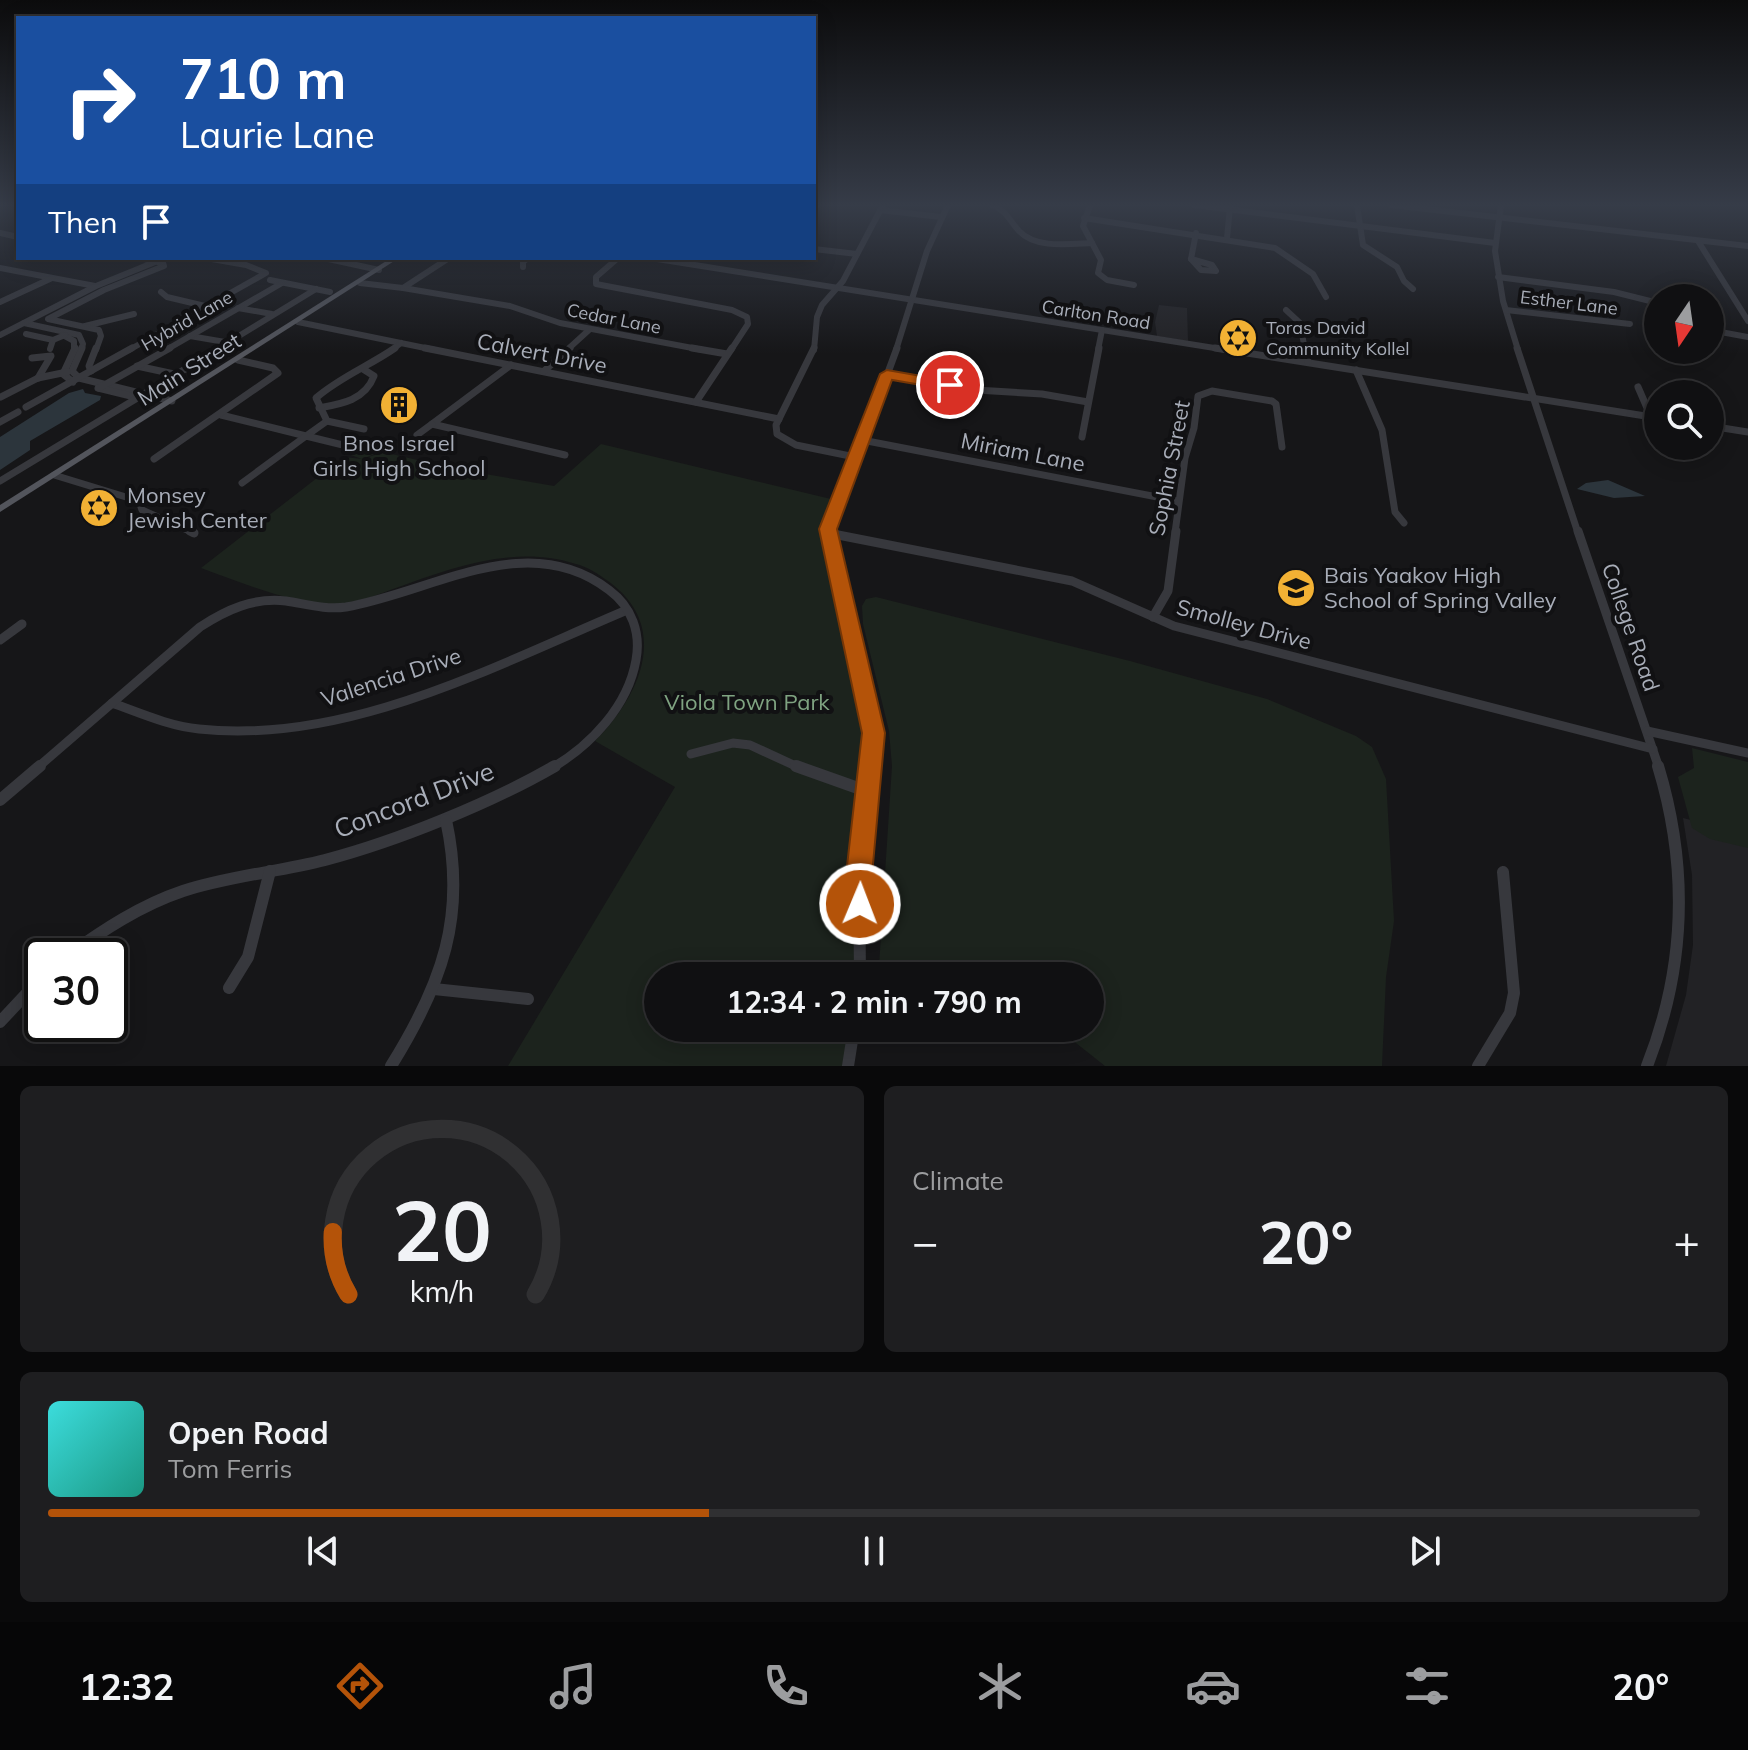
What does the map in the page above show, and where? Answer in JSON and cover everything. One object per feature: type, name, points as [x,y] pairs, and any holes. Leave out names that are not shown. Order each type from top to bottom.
[{"type":"main road","name":"Main Street","points":[[0,509],[5,502],[54,475],[393,260]]},
{"type":"street","points":[[855,457],[790,443],[777,434],[779,419],[814,350],[817,317],[822,305],[838,288],[857,255]]},
{"type":"street","points":[[860,962],[859,875],[874,733],[828,533],[929,255]]},
{"type":"street","points":[[1098,255],[1100,276],[1134,285]]},
{"type":"street","points":[[1191,259],[1192,255]]},
{"type":"street","points":[[1290,255],[1322,283],[1326,297]]},
{"type":"street","points":[[1378,255],[1397,267],[1404,281],[1413,289]]},
{"type":"street","name":"College Road","points":[[1496,255],[1506,310],[1622,666],[1653,749],[1674,828],[1681,913],[1672,988],[1661,1033],[1647,1066]]},
{"type":"street","points":[[1707,255],[1748,321]]},
{"type":"street","points":[[0,335],[96,286],[160,260],[164,266],[79,302],[48,319],[99,330],[101,336],[89,366],[91,371]]},
{"type":"street","points":[[26,407],[266,273],[246,265],[217,260]]},
{"type":"street","points":[[333,260],[379,270]]},
{"type":"street","points":[[403,288],[446,260]]},
{"type":"street","points":[[523,267],[526,260]]},
{"type":"street","points":[[616,260],[596,277],[596,284],[744,315],[748,324],[696,402]]},
{"type":"street","name":"Carlton Road","points":[[663,260],[1644,415]]},
{"type":"street","points":[[0,268],[96,286]]},
{"type":"street","points":[[1498,277],[1614,292],[1644,300]]},
{"type":"street","points":[[0,302],[52,278]]},
{"type":"street","points":[[270,280],[330,292]]},
{"type":"street","name":"Hybrid Lane","points":[[103,386],[282,283]]},
{"type":"street","name":"Cedar Lane","points":[[360,283],[510,306],[560,323],[727,354]]},
{"type":"street","points":[[0,481],[316,289]]},
{"type":"street","points":[[161,292],[167,297],[206,306]]},
{"type":"street","points":[[68,300],[79,302]]},
{"type":"street","points":[[237,308],[273,314]]},
{"type":"street","points":[[1286,310],[1300,323],[1308,362]]},
{"type":"street","name":"Esther Lane","points":[[1506,310],[1630,324]]},
{"type":"street","points":[[26,334],[53,340],[87,325],[134,314]]},
{"type":"street","name":"Calvert Drive","points":[[298,322],[779,419]]},
{"type":"street","points":[[26,324],[26,327],[79,335],[83,344],[72,371],[75,380]]},
{"type":"street","points":[[544,371],[590,329]]},
{"type":"street","points":[[1082,437],[1102,330]]},
{"type":"street","points":[[1724,333],[1748,337]]},
{"type":"street","points":[[63,374],[75,347],[68,334]]},
{"type":"street","points":[[190,336],[226,343]]},
{"type":"street","points":[[50,349],[53,340]]},
{"type":"street","points":[[364,429],[327,421],[315,402],[319,394],[344,376],[363,369],[401,343]]},
{"type":"street","points":[[32,358],[51,356],[38,378]]},
{"type":"street","points":[[154,459],[278,373],[273,368],[238,360]]},
{"type":"street","points":[[417,435],[511,365]]},
{"type":"street","points":[[137,366],[174,374]]},
{"type":"street","points":[[319,408],[349,401],[368,389],[374,376],[363,369]]},
{"type":"street","points":[[1356,370],[1378,416],[1395,512],[1404,523]]},
{"type":"street","points":[[1,397],[38,378],[72,371]]},
{"type":"street","points":[[63,374],[159,402],[169,400]]},
{"type":"street","points":[[887,374],[976,390],[1042,394],[1088,402]]},
{"type":"street","points":[[1638,387],[1644,398]]},
{"type":"street","name":"Sophia Street","points":[[1153,617],[1168,591],[1178,501],[1194,428],[1196,401],[1204,392],[1223,391],[1272,401],[1276,404],[1282,447]]},
{"type":"street","points":[[0,422],[18,412]]},
{"type":"street","points":[[221,415],[347,446]]},
{"type":"street","points":[[242,483],[327,421]]},
{"type":"street","points":[[432,424],[565,455]]},
{"type":"street","points":[[1724,428],[1748,432]]},
{"type":"street","name":"Miriam Lane","points":[[862,440],[1178,501]]},
{"type":"street","points":[[54,475],[139,501],[142,510],[194,533]]},
{"type":"street","name":"Smolley Drive","points":[[828,533],[1072,581],[1153,617],[1206,635],[1653,749]]},
{"type":"street","points":[[0,800],[200,627],[235,607],[258,601],[281,601],[319,609],[368,603],[479,566],[509,563],[560,566],[584,574],[612,591],[627,610]]},
{"type":"street","name":"Valencia Drive","points":[[112,703],[198,729],[246,732],[308,725],[371,710],[627,610]]},
{"type":"street","name":"Concord Drive","points":[[92,938],[145,906],[199,886],[382,844],[446,820],[537,778],[578,750],[623,699],[634,674],[637,634],[627,610]]},
{"type":"street","points":[[0,640],[22,624]]},
{"type":"street","points":[[1647,731],[1748,753]]},
{"type":"street","points":[[691,754],[733,743],[750,745],[805,770],[869,792]]},
{"type":"street","points":[[391,1066],[434,989],[453,919],[455,866],[446,820]]},
{"type":"street","points":[[229,988],[248,957],[270,871]]},
{"type":"street","points":[[1478,1066],[1513,1003],[1514,982],[1503,872]]},
{"type":"street","points":[[434,989],[528,999]]},
{"type":"street","points":[[0,1022],[5,1007],[24,992]]},
{"type":"street","points":[[848,1066],[852,1042]]},
{"type":"shaded area","points":[[1159,305],[1187,308],[1188,341],[1157,336],[1155,322]]},
{"type":"shaded area","points":[[83,389],[85,393],[101,396],[100,400],[30,441],[30,450],[0,470],[0,437],[69,393]]},
{"type":"shaded area","points":[[1608,480],[1645,496],[1614,498],[1577,489],[1586,483]]},
{"type":"shaded area","points":[[1683,818],[1748,834],[1748,1066],[1666,1066],[1686,995],[1693,945],[1692,875]]},
{"type":"green space","name":"Viola Town Park","points":[[360,443],[378,447],[381,451],[363,459],[383,452],[456,469],[554,486],[601,444],[831,499],[820,535],[868,735],[853,876],[856,962],[644,962],[644,1042],[851,1042],[846,1066],[508,1066],[675,787],[595,741],[611,723],[636,683],[644,640],[639,619],[628,599],[597,573],[553,558],[483,561],[342,605],[283,596],[201,568],[344,457],[362,459],[348,454]]},
{"type":"green space","points":[[876,597],[1267,699],[1356,736],[1372,747],[1386,779],[1394,921],[1386,977],[1382,1066],[1105,1066],[1075,1042],[1104,1042],[1104,962],[879,962],[892,766],[889,731],[863,624],[862,606],[866,599]]},
{"type":"green space","points":[[1692,748],[1748,762],[1748,848],[1710,839],[1692,828],[1678,777],[1694,768]]},
{"type":"place","name":"Toras David Community Kollel","points":[[1238,338]]},
{"type":"place","name":"Bnos Israel Girls High School","points":[[399,405]]},
{"type":"place","name":"Monsey Jewish Center","points":[[99,508]]},
{"type":"place","name":"Bais Yaakov High School of Spring Valley","points":[[1296,588]]},
{"type":"route","points":[[860,904],[859,875],[874,733],[828,529],[887,374],[950,385]]}]
